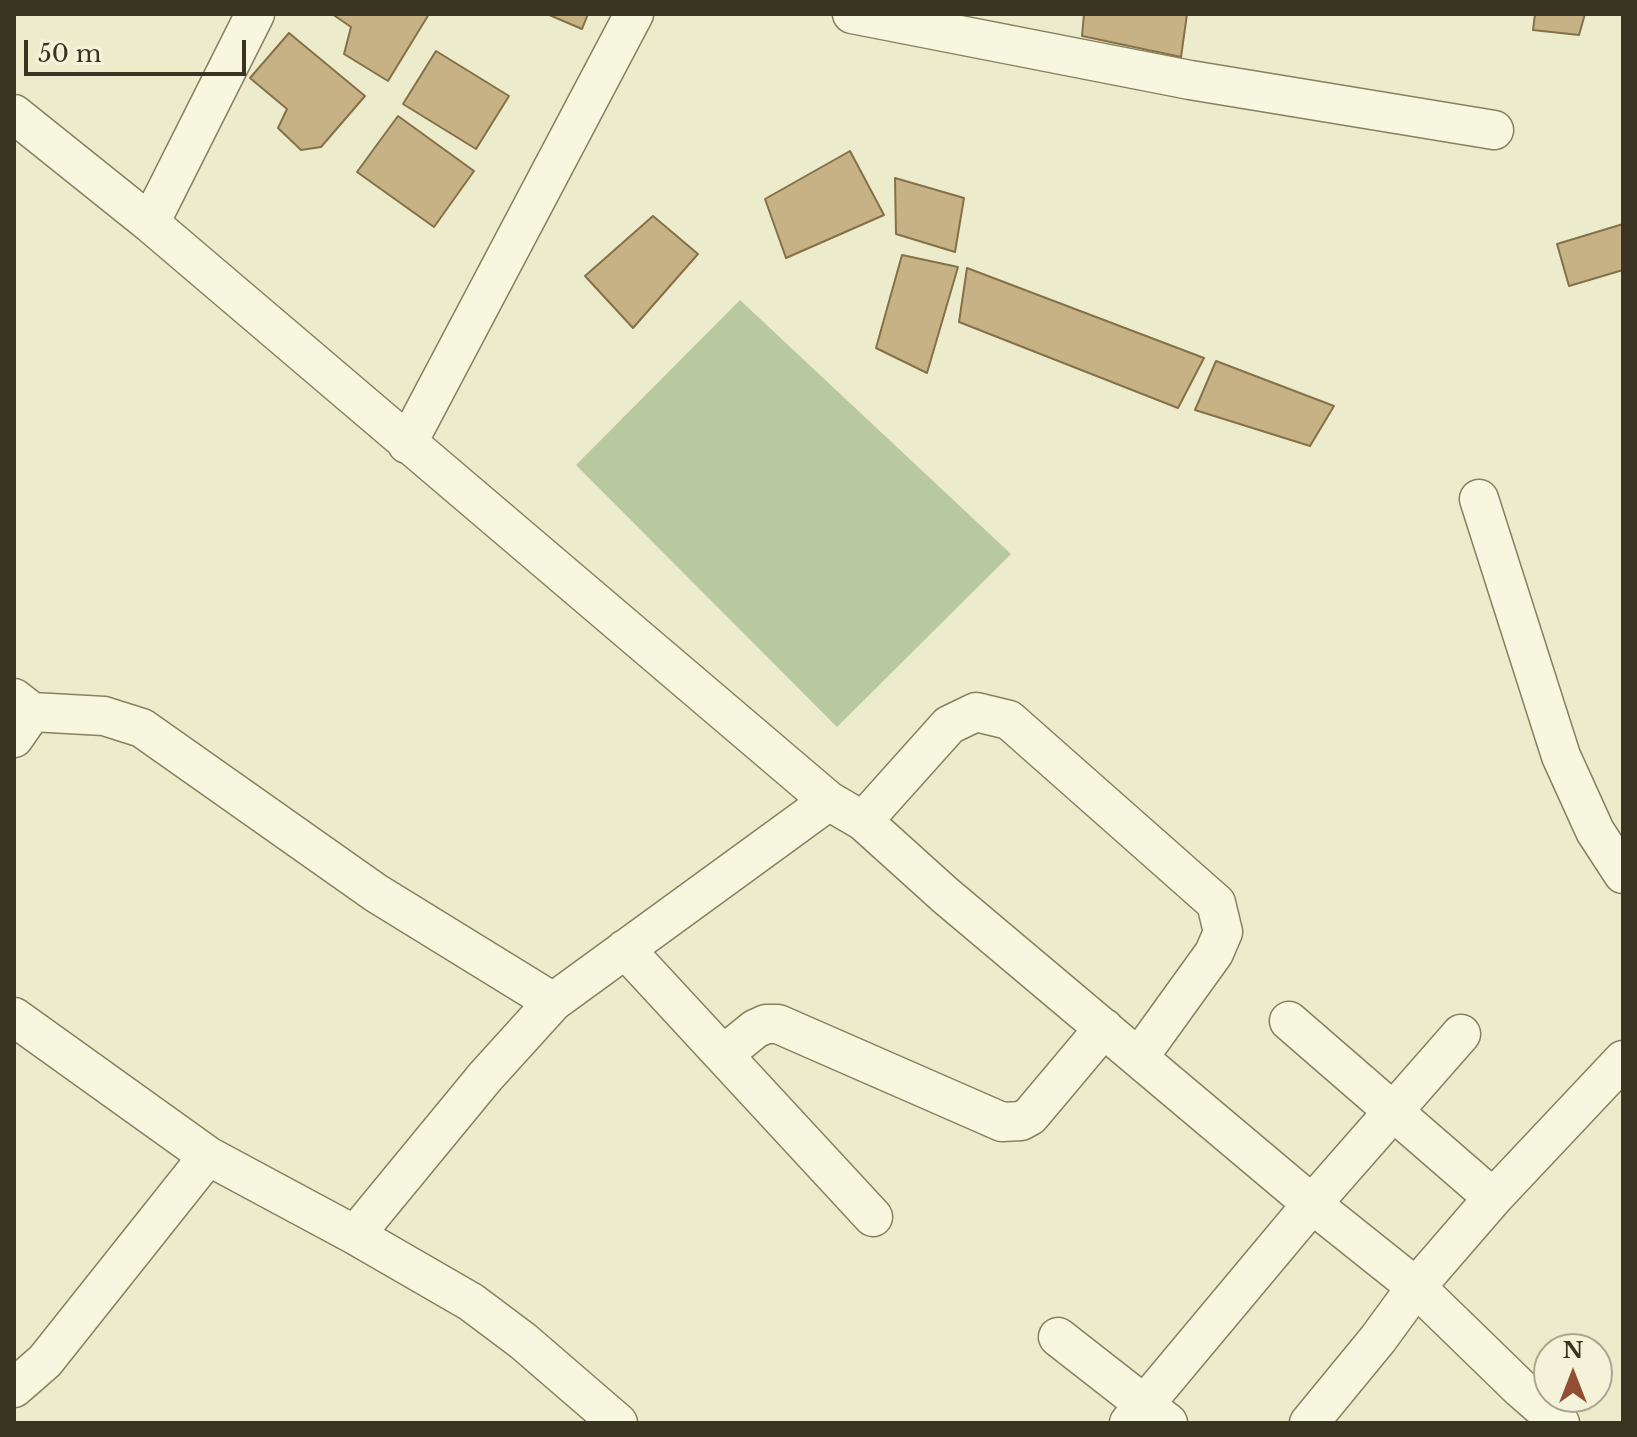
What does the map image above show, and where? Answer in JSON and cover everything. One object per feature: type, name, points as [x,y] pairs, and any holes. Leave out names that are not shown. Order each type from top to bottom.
[{"type":"street","points":[[150,223],[255,14]]},
{"type":"street","points":[[407,444],[634,14]]},
{"type":"street","points":[[852,14],[1190,80],[1494,130]]},
{"type":"street","points":[[14,114],[150,223],[829,801],[863,821],[945,895],[1312,1204],[1416,1287],[1560,1423]]},
{"type":"street","points":[[1479,499],[1561,756],[1595,831],[1623,874]]},
{"type":"street","points":[[863,821],[949,725],[976,712],[1009,720],[1216,903],[1223,932],[1214,953],[1139,1057]]},
{"type":"street","points":[[20,716],[104,716],[142,728],[376,893],[553,1002]]},
{"type":"street","points":[[355,1235],[485,1077],[553,1002],[829,801]]},
{"type":"street","points":[[625,949],[873,1217]]},
{"type":"street","points":[[14,1017],[208,1156],[471,1302],[523,1341],[618,1423]]},
{"type":"street","points":[[1289,1021],[1493,1198]]},
{"type":"street","points":[[723,1055],[755,1029],[766,1024],[778,1024],[1002,1122],[1021,1121],[1030,1116],[1104,1028]]},
{"type":"street","points":[[1058,1337],[1147,1417],[1312,1204],[1461,1034]]},
{"type":"street","points":[[1323,1418],[1416,1287],[1493,1198],[1623,1060]]},
{"type":"street","points":[[14,1388],[45,1361],[208,1156]]},
{"type":"green space","points":[[740,300],[1011,554],[837,727],[576,465]]},
{"type":"building","points":[[332,14],[429,14],[388,81],[344,54],[351,27]]},
{"type":"building","points":[[547,14],[588,14],[582,29]]},
{"type":"building","points":[[1084,14],[1187,14],[1181,57],[1082,36]]},
{"type":"building","points":[[1535,14],[1585,14],[1579,35],[1533,30]]},
{"type":"building","points":[[289,33],[365,96],[321,147],[301,150],[278,128],[287,109],[250,78]]},
{"type":"building","points":[[436,51],[509,96],[476,149],[403,104]]},
{"type":"building","points":[[398,116],[474,171],[434,227],[357,172]]},
{"type":"building","points":[[850,151],[884,215],[786,258],[765,199]]},
{"type":"building","points":[[895,178],[964,198],[955,252],[896,234]]},
{"type":"building","points":[[653,216],[698,254],[633,328],[585,276]]},
{"type":"building","points":[[1623,224],[1623,270],[1569,286],[1557,244]]},
{"type":"building","points":[[902,255],[958,267],[927,373],[876,348]]},
{"type":"building","points":[[967,268],[1204,358],[1178,408],[959,322]]},
{"type":"building","points":[[1216,361],[1334,406],[1310,446],[1195,410]]}]
